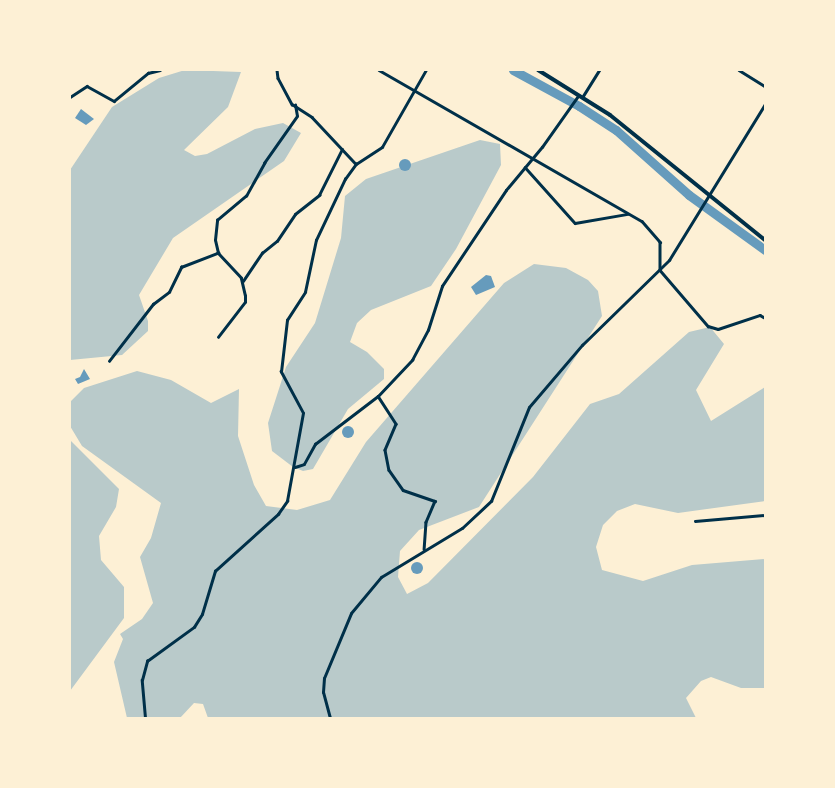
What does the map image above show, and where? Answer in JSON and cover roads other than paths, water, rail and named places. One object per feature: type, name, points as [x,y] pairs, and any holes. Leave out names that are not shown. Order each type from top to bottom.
[{"type":"main road","points":[[538,70],[581,95],[765,240]]},
{"type":"street","points":[[70,97],[87,86],[114,102],[148,73],[160,70]]},
{"type":"street","points":[[277,70],[286,95],[295,106],[312,117],[356,164]]},
{"type":"street","points":[[380,70],[642,221],[657,236],[660,270],[714,329],[760,315],[765,318]]},
{"type":"street","points":[[145,718],[142,680],[147,662],[194,627],[202,614],[215,571],[278,514],[286,501],[295,466],[303,412],[280,372],[285,329],[290,315],[305,292],[312,253],[320,230],[345,179],[356,164],[382,147],[416,91],[426,70]]},
{"type":"street","points":[[295,466],[304,464],[315,444],[378,396],[412,360],[428,330],[442,286],[506,190],[533,158],[599,70]]},
{"type":"street","points":[[739,70],[765,86]]},
{"type":"street","points":[[330,718],[323,692],[324,678],[351,613],[381,577],[480,515],[500,485],[529,407],[582,345],[660,270],[679,248],[765,104]]},
{"type":"street","points":[[218,337],[245,302],[242,281],[218,253],[214,240],[217,220],[246,196],[267,159],[297,116],[295,106]]},
{"type":"street","points":[[242,281],[295,214],[319,195],[342,149]]},
{"type":"street","points":[[525,167],[574,223],[629,214]]},
{"type":"street","points":[[109,361],[153,304],[169,292],[181,267],[218,253]]},
{"type":"street","points":[[378,396],[396,424],[385,450],[389,470],[403,490],[435,501],[426,522],[424,549]]},
{"type":"street","points":[[695,521],[765,515]]},
{"type":"water","points":[[81,109],[94,119],[86,125],[75,118]]},
{"type":"water","points":[[403,159],[407,159],[411,165],[407,171],[403,171],[399,167],[399,163]]},
{"type":"water","points":[[486,275],[491,276],[495,287],[476,295],[471,287]]},
{"type":"water","points":[[84,369],[90,379],[78,384],[75,379],[80,377]]},
{"type":"water","points":[[346,426],[350,426],[354,432],[350,438],[346,438],[342,434],[342,430]]},
{"type":"water","points":[[415,562],[419,562],[423,568],[419,574],[415,574],[411,570],[411,566]]},
{"type":"waterway","points":[[513,70],[579,106],[616,130],[689,195],[765,250]]}]
